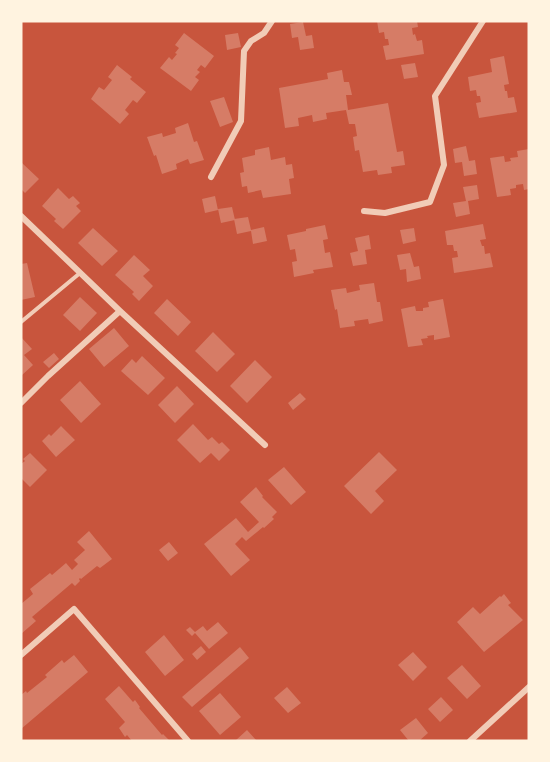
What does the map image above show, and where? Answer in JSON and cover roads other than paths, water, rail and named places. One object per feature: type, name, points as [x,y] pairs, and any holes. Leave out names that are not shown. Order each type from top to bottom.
[{"type":"street","points":[[211,177],[241,121],[244,51],[251,40],[264,33],[272,21]]},
{"type":"street","points":[[364,211],[385,213],[430,202],[444,165],[435,96],[483,21]]},
{"type":"street","points":[[21,216],[265,445]]},
{"type":"street","points":[[21,403],[120,311]]},
{"type":"street","points":[[21,655],[74,609],[188,741]]},
{"type":"street","points":[[470,741],[529,687]]},
{"type":"lane","points":[[21,322],[81,273]]}]
